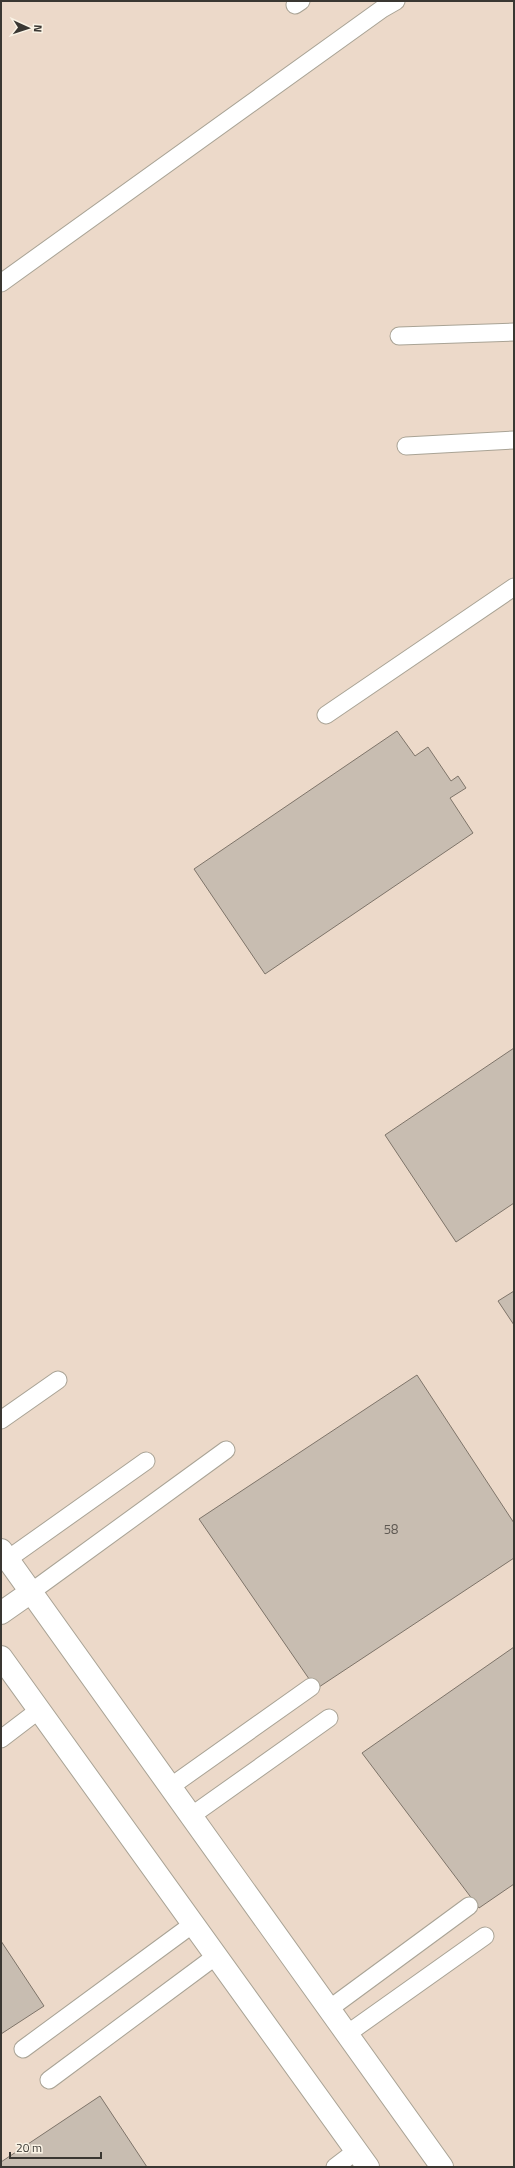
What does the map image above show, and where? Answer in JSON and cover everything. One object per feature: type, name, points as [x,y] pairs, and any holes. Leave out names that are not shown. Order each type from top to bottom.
[{"type":"street","points":[[4,1555],[442,2167]]},
{"type":"street","points":[[1,1613],[31,1592]]},
{"type":"street","points":[[1,1657],[216,1956],[359,2162]]},
{"type":"lane","points":[[1,283],[382,8],[396,1]]},
{"type":"lane","points":[[399,336],[514,332]]},
{"type":"lane","points":[[406,446],[514,440]]},
{"type":"lane","points":[[326,715],[514,587]]},
{"type":"lane","points":[[1,1420],[58,1380]]},
{"type":"lane","points":[[31,1592],[226,1450]]},
{"type":"lane","points":[[4,1555],[146,1461]]},
{"type":"lane","points":[[170,1787],[311,1687]]},
{"type":"lane","points":[[1,1738],[39,1710]]},
{"type":"lane","points":[[191,1816],[329,1718]]},
{"type":"lane","points":[[329,2009],[469,1906]]},
{"type":"lane","points":[[23,2049],[192,1924]]},
{"type":"lane","points":[[347,2034],[485,1936]]},
{"type":"lane","points":[[49,2080],[216,1956]]},
{"type":"lane","points":[[335,2167],[359,2162]]},
{"type":"shaded area","points":[[1,1],[514,1],[514,2167],[1,2167]]},
{"type":"building","points":[[397,731],[415,756],[428,747],[451,781],[458,776],[466,788],[450,798],[473,833],[265,974],[194,869]]},
{"type":"building","points":[[514,1048],[514,1203],[456,1242],[385,1135]]},
{"type":"building","points":[[514,1291],[514,1325],[498,1301]]},
{"type":"building","points":[[417,1375],[514,1523],[514,1558],[316,1689],[199,1519]]},
{"type":"building","points":[[514,1647],[514,1884],[479,1908],[362,1753]]},
{"type":"building","points":[[1,1941],[44,2006],[1,2034]]},
{"type":"building","points":[[100,2096],[147,2167],[1,2167],[1,2162]]}]
